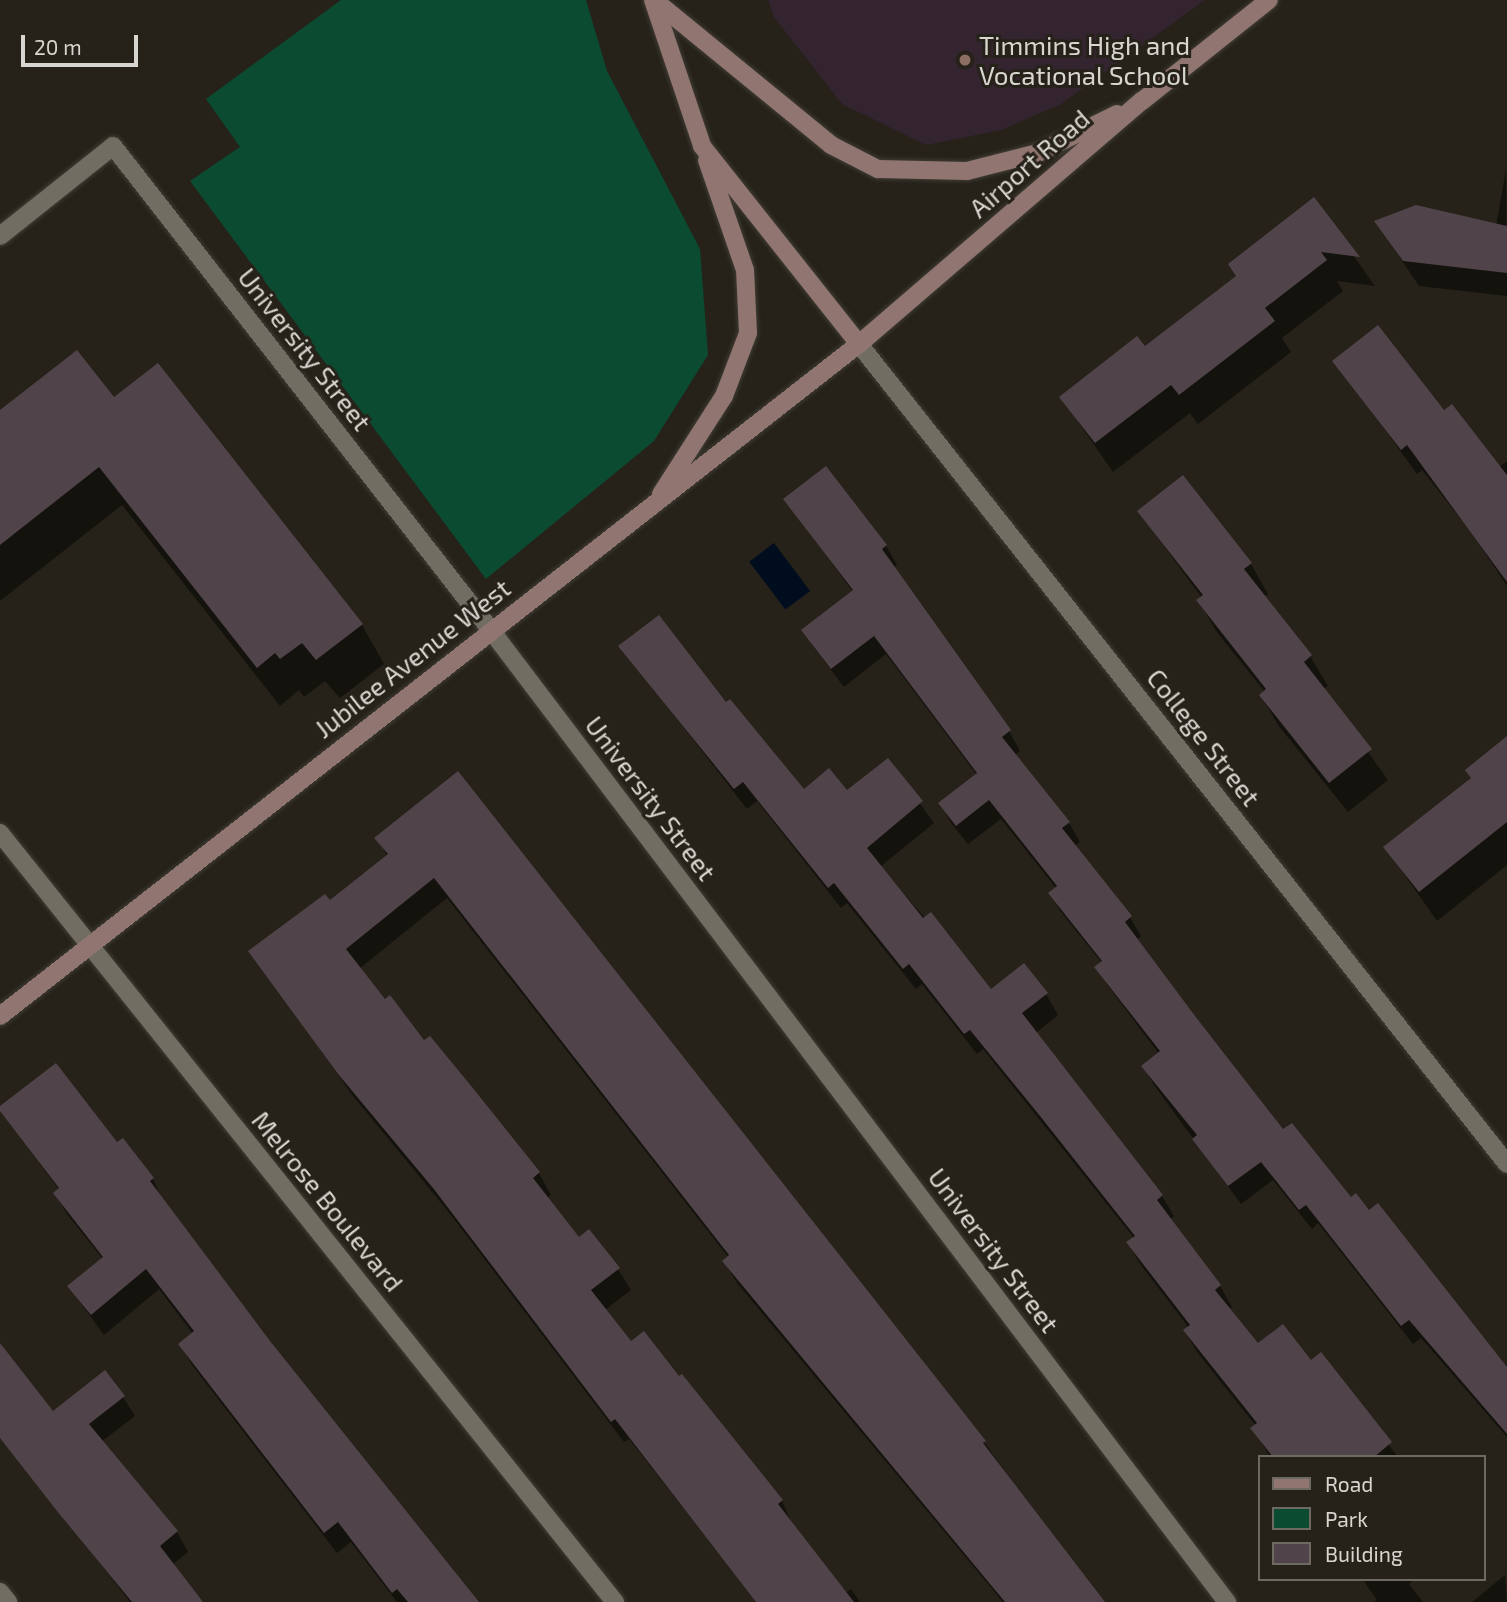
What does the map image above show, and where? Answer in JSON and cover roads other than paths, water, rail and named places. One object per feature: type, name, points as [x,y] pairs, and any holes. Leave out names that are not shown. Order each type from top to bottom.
[{"type":"main road","points":[[653,0],[800,122],[831,145],[878,169],[967,171],[1038,153],[1142,101]]},
{"type":"main road","points":[[649,511],[724,396],[748,333],[745,270],[653,0]]},
{"type":"main road","name":"Airport Road","points":[[859,344],[1142,101],[1269,0]]},
{"type":"main road","points":[[702,146],[859,344]]},
{"type":"main road","name":"Jubilee Avenue West","points":[[0,1016],[491,629],[649,511],[859,344]]},
{"type":"street","name":"University Street","points":[[0,236],[113,146],[491,629],[1227,1602]]},
{"type":"street","name":"College Street","points":[[859,344],[1507,1164]]},
{"type":"street","name":"Melrose Boulevard","points":[[0,833],[615,1602]]},
{"type":"street","points":[[0,1592],[8,1602]]},
{"type":"water","points":[[774,543],[810,591],[785,610],[749,562]]},
{"type":"place","name":"Timmins High and Vocational School","points":[[965,60]]}]
